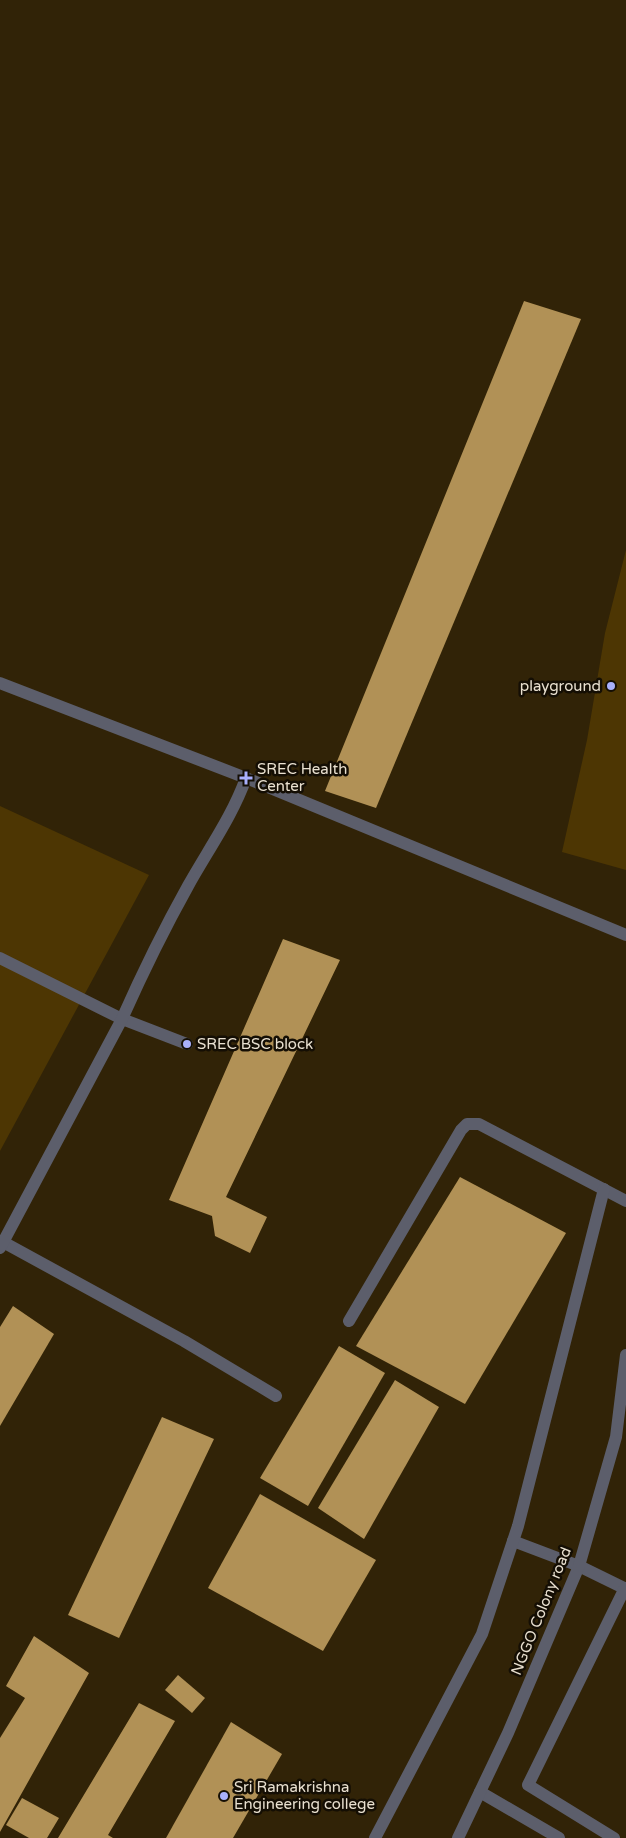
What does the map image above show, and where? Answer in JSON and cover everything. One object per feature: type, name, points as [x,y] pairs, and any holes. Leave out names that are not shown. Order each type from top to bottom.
[{"type":"street","points":[[0,683],[246,778],[626,935]]},
{"type":"street","points":[[246,778],[237,803],[188,885],[138,983],[122,1019],[2,1245],[184,1341],[276,1396]]},
{"type":"street","points":[[0,958],[122,1019],[187,1044]]},
{"type":"street","points":[[348,1322],[461,1130],[468,1124],[479,1124],[626,1201]]},
{"type":"street","points":[[375,1838],[482,1634],[513,1541],[604,1189]]},
{"type":"street","name":"NGGO Colony road","points":[[458,1838],[508,1733],[579,1566],[616,1437],[626,1355]]},
{"type":"street","points":[[513,1541],[579,1566],[625,1589],[528,1785],[614,1838]]},
{"type":"street","points":[[480,1792],[559,1838]]},
{"type":"shaded area","name":"playground","points":[[626,550],[626,870],[562,852],[587,740],[605,633]]},
{"type":"shaded area","points":[[0,806],[149,875],[0,1151]]},
{"type":"building","points":[[524,301],[581,319],[376,808],[325,791]]},
{"type":"building","points":[[283,939],[340,960],[226,1197],[267,1217],[250,1253],[215,1236],[212,1216],[169,1200]]},
{"type":"building","points":[[460,1177],[566,1233],[465,1404],[356,1346]]},
{"type":"building","points":[[13,1306],[54,1334],[0,1426],[0,1327]]},
{"type":"building","points":[[339,1346],[385,1373],[308,1506],[260,1478]]},
{"type":"building","points":[[395,1380],[439,1407],[364,1539],[318,1508]]},
{"type":"building","points":[[162,1417],[214,1439],[119,1638],[68,1615]]},
{"type":"building","points":[[260,1494],[376,1560],[323,1651],[208,1588]]},
{"type":"building","points":[[34,1636],[89,1673],[0,1832],[0,1738],[25,1698],[6,1686]]},
{"type":"building","points":[[178,1675],[205,1698],[192,1713],[165,1690]]},
{"type":"building","points":[[139,1703],[175,1721],[108,1835],[113,1838],[58,1838]]},
{"type":"building","name":"Sri Ramakrishna Engineering college","points":[[231,1722],[282,1754],[233,1838],[166,1838]]},
{"type":"building","points":[[22,1798],[59,1818],[47,1838],[29,1838],[6,1825]]},
{"type":"place","name":"playground","points":[[611,686]]},
{"type":"place","name":"SREC Health Center","points":[[246,778]]},
{"type":"place","name":"SREC BSC block","points":[[187,1044]]},
{"type":"place","name":"Sri Ramakrishna Engineering college","points":[[224,1796]]}]
